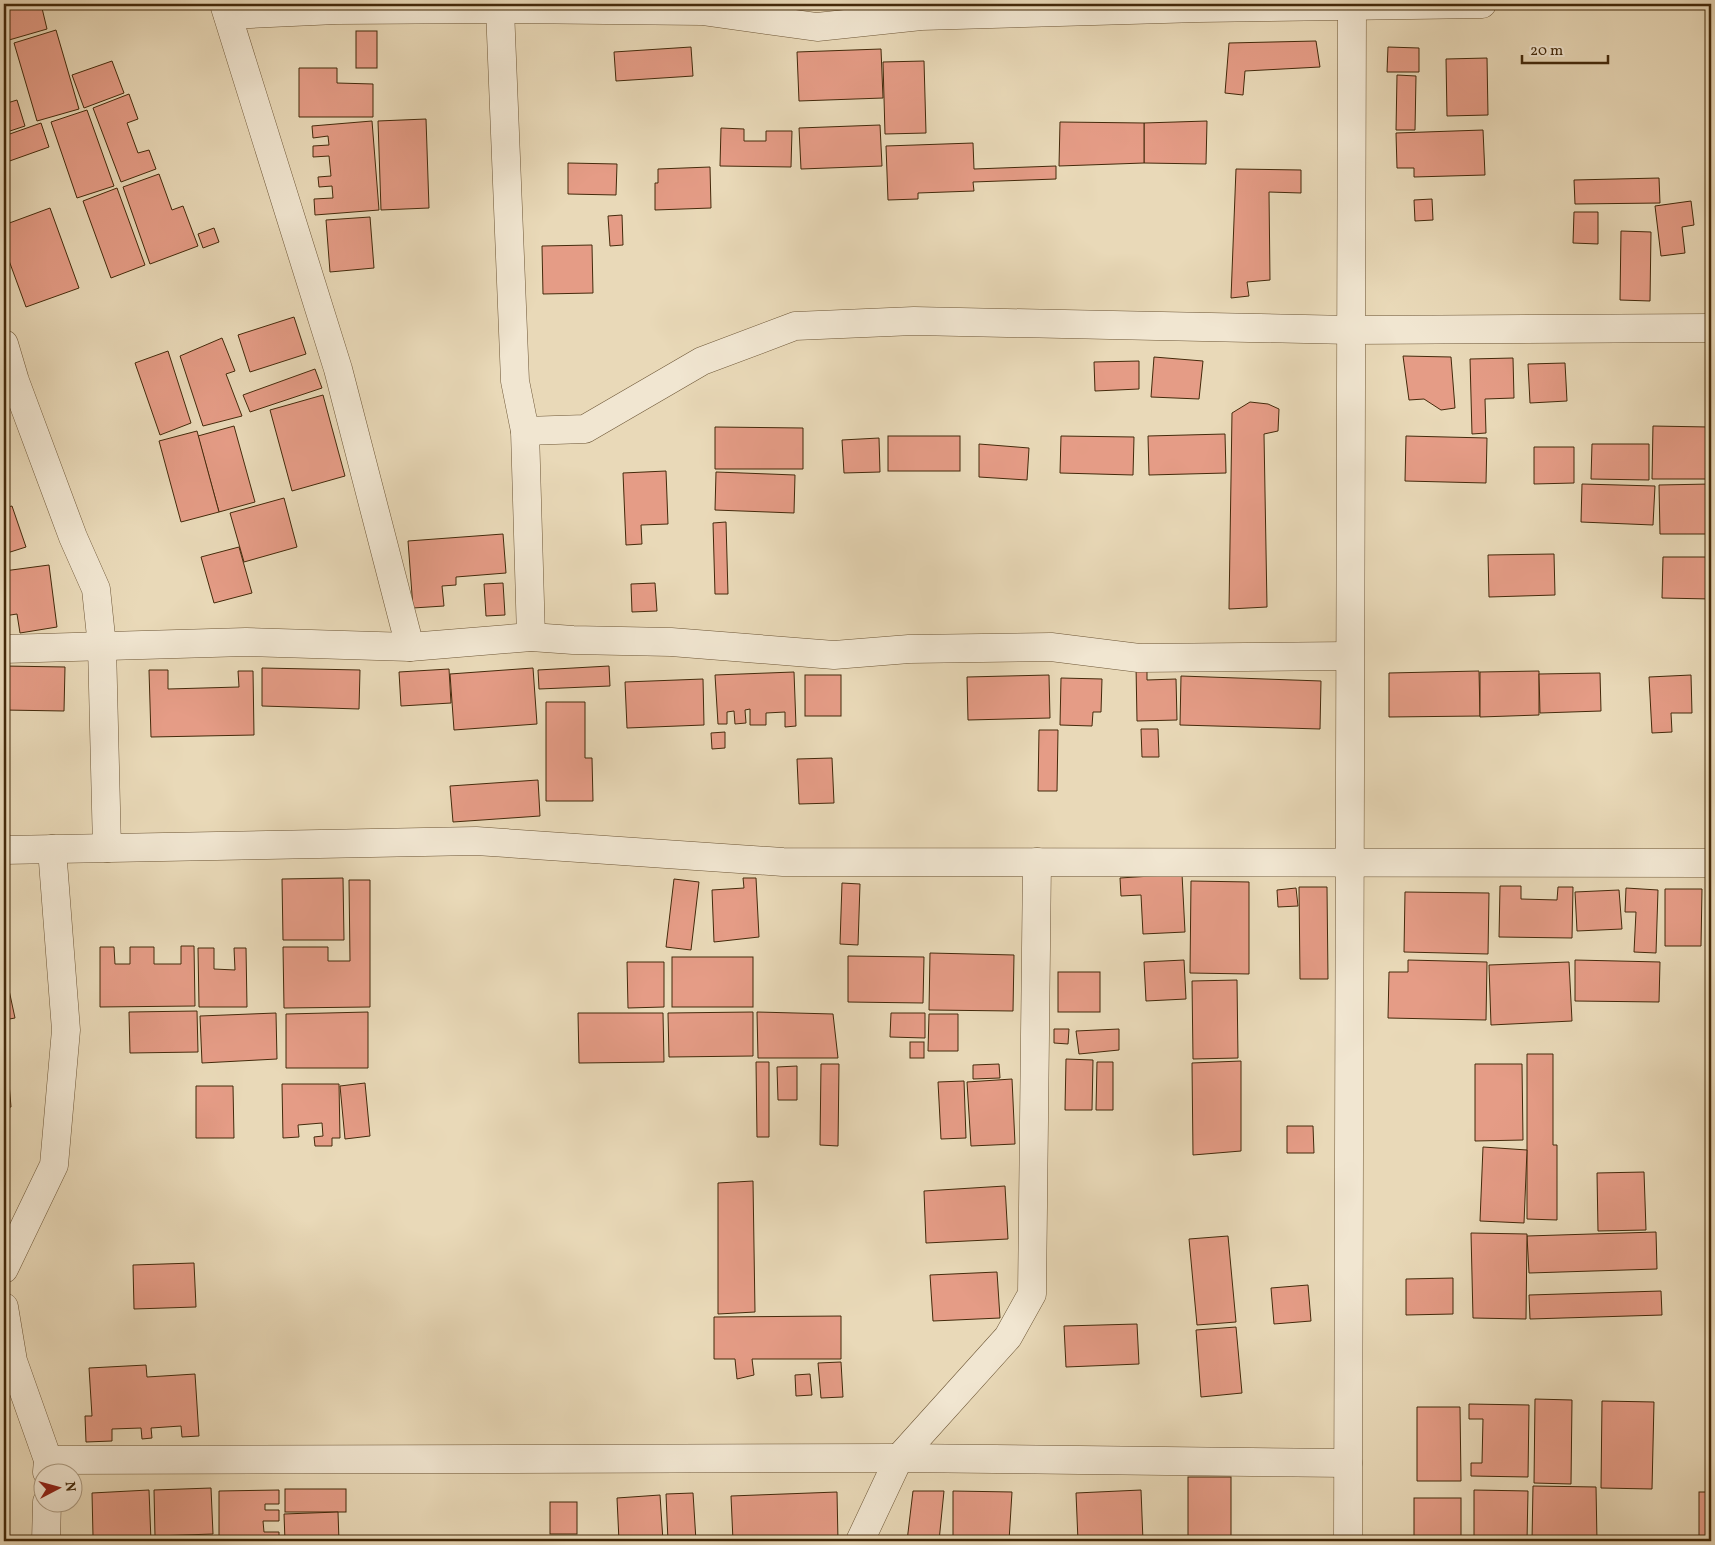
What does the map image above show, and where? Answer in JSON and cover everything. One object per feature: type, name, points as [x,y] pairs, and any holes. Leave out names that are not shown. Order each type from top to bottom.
[{"type":"street","points":[[410,648],[338,369],[226,9],[702,11],[818,27],[921,16],[1200,8],[1482,4]]},
{"type":"street","points":[[1348,1541],[1348,862],[1352,5]]},
{"type":"street","points":[[500,9],[515,381],[525,431],[531,637]]},
{"type":"street","points":[[525,431],[585,429],[702,361],[794,326],[914,321],[1351,330],[1711,328]]},
{"type":"street","points":[[4,344],[15,380],[73,537],[96,589],[102,646],[107,848]]},
{"type":"street","points":[[4,649],[246,642],[410,648],[531,637],[671,642],[834,655],[909,649],[1051,647],[1138,658],[1349,656]]},
{"type":"street","points":[[4,850],[476,842],[783,862],[1711,863]]},
{"type":"street","points":[[4,1269],[54,1165],[66,1030],[52,849]]},
{"type":"street","points":[[860,1541],[899,1458],[1008,1338],[1032,1294],[1037,862]]},
{"type":"street","points":[[4,1307],[13,1361],[47,1462]]},
{"type":"street","points":[[82,1466],[899,1458],[1348,1463]]},
{"type":"street","points":[[46,1541],[47,1512]]},
{"type":"building","points":[[4,4],[41,4],[47,29],[9,40],[4,21]]},
{"type":"building","points":[[56,30],[79,109],[37,121],[14,43]]},
{"type":"building","points":[[356,31],[377,31],[377,68],[356,68]]},
{"type":"building","points":[[1316,41],[1320,67],[1245,71],[1243,95],[1225,93],[1229,43]]},
{"type":"building","points":[[691,47],[693,76],[616,81],[614,52]]},
{"type":"building","points":[[1388,47],[1419,48],[1419,72],[1387,72]]},
{"type":"building","points":[[881,49],[883,98],[799,101],[797,52]]},
{"type":"building","points":[[1487,58],[1488,115],[1447,116],[1446,59]]},
{"type":"building","points":[[112,61],[124,93],[84,108],[72,75]]},
{"type":"building","points":[[924,61],[926,133],[885,134],[883,62]]},
{"type":"building","points":[[299,68],[337,68],[337,83],[373,84],[373,117],[299,117]]},
{"type":"building","points":[[1397,75],[1416,76],[1415,130],[1396,130]]},
{"type":"building","points":[[129,94],[138,119],[127,123],[138,153],[149,150],[156,169],[121,182],[93,108]]},
{"type":"building","points":[[17,100],[25,126],[4,133],[4,104]]},
{"type":"building","points":[[87,110],[114,186],[77,198],[51,122]]},
{"type":"building","points":[[426,119],[429,208],[381,210],[378,121]]},
{"type":"building","points":[[372,121],[379,210],[315,215],[314,199],[333,198],[332,186],[319,187],[318,177],[331,176],[329,156],[313,157],[313,146],[329,145],[328,136],[313,138],[312,126]]},
{"type":"building","points":[[1207,121],[1206,164],[1144,163],[1144,123]]},
{"type":"building","points":[[1060,122],[1144,123],[1144,163],[1059,166]]},
{"type":"building","points":[[41,123],[49,147],[4,163],[4,136]]},
{"type":"building","points":[[880,125],[882,166],[801,169],[799,128]]},
{"type":"building","points":[[721,128],[744,129],[744,141],[766,141],[766,131],[792,131],[791,167],[720,166]]},
{"type":"building","points":[[1483,130],[1485,175],[1414,177],[1414,168],[1397,168],[1396,133]]},
{"type":"building","points":[[973,143],[974,169],[1056,166],[1056,179],[973,182],[974,191],[918,193],[918,199],[888,200],[886,146]]},
{"type":"building","points":[[568,163],[617,164],[616,195],[568,194]]},
{"type":"building","points":[[710,167],[711,208],[655,210],[655,183],[658,183],[658,169]]},
{"type":"building","points":[[1236,169],[1301,170],[1301,193],[1269,192],[1270,280],[1247,282],[1249,296],[1231,298]]},
{"type":"building","points":[[159,174],[172,210],[183,206],[198,246],[150,264],[123,187]]},
{"type":"building","points":[[1659,178],[1660,203],[1575,204],[1574,180]]},
{"type":"building","points":[[117,188],[145,265],[111,278],[83,201]]},
{"type":"building","points":[[1432,199],[1433,220],[1415,221],[1414,200]]},
{"type":"building","points":[[1691,201],[1694,225],[1682,227],[1685,253],[1661,256],[1655,206]]},
{"type":"building","points":[[50,208],[79,288],[26,307],[4,247],[4,225]]},
{"type":"building","points":[[1574,212],[1598,212],[1598,244],[1573,243]]},
{"type":"building","points":[[622,215],[623,245],[610,246],[608,216]]},
{"type":"building","points":[[370,217],[374,268],[330,272],[326,220]]},
{"type":"building","points":[[214,228],[219,242],[203,248],[198,234]]},
{"type":"building","points":[[1621,231],[1651,232],[1650,301],[1620,300]]},
{"type":"building","points":[[592,245],[593,293],[543,294],[542,246]]},
{"type":"building","points":[[294,317],[306,354],[250,372],[238,335]]},
{"type":"building","points":[[222,338],[235,371],[226,374],[242,416],[203,426],[180,356]]},
{"type":"building","points":[[168,351],[191,423],[160,435],[135,363]]},
{"type":"building","points":[[1709,355],[1711,355],[1711,420],[1709,420]]},
{"type":"building","points":[[1403,356],[1451,357],[1455,408],[1441,410],[1424,399],[1409,400]]},
{"type":"building","points":[[1154,357],[1203,361],[1199,399],[1151,397]]},
{"type":"building","points":[[1513,358],[1514,398],[1485,399],[1486,433],[1472,434],[1470,359]]},
{"type":"building","points":[[1139,361],[1139,389],[1095,391],[1094,362]]},
{"type":"building","points":[[1565,363],[1567,401],[1530,403],[1528,364]]},
{"type":"building","points":[[315,369],[322,388],[250,412],[243,395]]},
{"type":"building","points":[[323,395],[345,476],[292,491],[270,410]]},
{"type":"building","points":[[1250,402],[1268,404],[1279,409],[1278,431],[1264,434],[1267,607],[1229,609],[1232,413]]},
{"type":"building","points":[[234,426],[255,502],[219,512],[198,436]]},
{"type":"building","points":[[1653,426],[1709,427],[1709,479],[1652,479]]},
{"type":"building","points":[[715,427],[803,428],[803,469],[715,469]]},
{"type":"building","points":[[197,431],[219,512],[181,522],[159,441]]},
{"type":"building","points":[[1225,434],[1226,473],[1149,475],[1148,436]]},
{"type":"building","points":[[888,436],[960,436],[960,471],[888,471]]},
{"type":"building","points":[[1061,436],[1134,437],[1133,475],[1060,473]]},
{"type":"building","points":[[1406,436],[1487,438],[1486,483],[1405,481]]},
{"type":"building","points":[[879,438],[880,472],[844,473],[842,440]]},
{"type":"building","points":[[979,444],[1029,448],[1027,480],[979,477]]},
{"type":"building","points":[[1592,444],[1649,444],[1649,480],[1591,479]]},
{"type":"building","points":[[1534,447],[1574,447],[1574,483],[1534,484]]},
{"type":"building","points":[[666,471],[668,524],[641,525],[642,544],[626,545],[623,473]]},
{"type":"building","points":[[716,472],[795,475],[794,513],[715,510]]},
{"type":"building","points":[[1582,484],[1655,486],[1653,525],[1581,522]]},
{"type":"building","points":[[1711,484],[1711,534],[1660,534],[1659,485]]},
{"type":"building","points":[[284,498],[297,547],[244,562],[230,513]]},
{"type":"building","points":[[12,506],[26,547],[4,554],[4,508]]},
{"type":"building","points":[[726,522],[728,594],[715,594],[713,523]]},
{"type":"building","points":[[503,534],[506,573],[456,577],[456,585],[442,586],[444,606],[413,608],[408,541]]},
{"type":"building","points":[[239,547],[252,593],[214,603],[201,557]]},
{"type":"building","points":[[1554,554],[1555,595],[1489,597],[1488,555]]},
{"type":"building","points":[[1663,557],[1711,557],[1711,599],[1662,598]]},
{"type":"building","points":[[49,565],[57,627],[20,633],[17,614],[4,616],[4,571]]},
{"type":"building","points":[[503,583],[505,615],[486,616],[484,584]]},
{"type":"building","points":[[655,583],[657,611],[632,612],[631,584]]},
{"type":"building","points":[[1147,665],[1147,680],[1176,679],[1177,720],[1137,721],[1136,666]]},
{"type":"building","points":[[4,666],[65,667],[64,711],[4,710]]},
{"type":"building","points":[[609,666],[610,686],[539,689],[538,670]]},
{"type":"building","points":[[262,668],[360,670],[359,709],[262,706]]},
{"type":"building","points":[[533,668],[537,724],[454,730],[450,674]]},
{"type":"building","points":[[449,669],[451,703],[401,706],[399,672]]},
{"type":"building","points":[[149,670],[168,670],[168,689],[239,687],[238,671],[253,671],[254,735],[151,737]]},
{"type":"building","points":[[1479,671],[1480,716],[1389,717],[1389,673]]},
{"type":"building","points":[[1539,671],[1539,715],[1480,717],[1480,672]]},
{"type":"building","points":[[794,672],[796,726],[785,727],[785,712],[766,713],[766,725],[750,725],[750,709],[745,710],[746,723],[735,724],[734,711],[727,712],[727,724],[718,724],[715,675]]},
{"type":"building","points":[[1600,673],[1601,711],[1540,713],[1539,674]]},
{"type":"building","points":[[805,675],[841,675],[841,716],[805,716]]},
{"type":"building","points":[[1049,675],[1050,718],[968,720],[967,677]]},
{"type":"building","points":[[1691,675],[1692,713],[1671,713],[1672,732],[1652,733],[1649,677]]},
{"type":"building","points":[[1181,676],[1321,681],[1320,729],[1180,725]]},
{"type":"building","points":[[1061,678],[1102,679],[1101,712],[1093,712],[1092,726],[1060,725]]},
{"type":"building","points":[[703,679],[704,725],[627,728],[625,682]]},
{"type":"building","points":[[546,702],[585,702],[585,758],[592,758],[593,801],[546,801]]},
{"type":"building","points":[[1141,729],[1158,729],[1159,757],[1142,757]]},
{"type":"building","points":[[1039,730],[1058,730],[1057,791],[1038,791]]},
{"type":"building","points":[[725,732],[725,748],[712,749],[711,733]]},
{"type":"building","points":[[832,758],[834,803],[799,804],[797,759]]},
{"type":"building","points":[[538,780],[540,816],[453,822],[450,786]]},
{"type":"building","points":[[1182,874],[1185,932],[1143,934],[1141,895],[1121,896],[1120,878]]},
{"type":"building","points":[[343,878],[344,940],[283,940],[282,879]]},
{"type":"building","points":[[743,878],[756,878],[759,937],[714,942],[712,890],[744,888]]},
{"type":"building","points":[[674,879],[699,882],[691,950],[666,947]]},
{"type":"building","points":[[349,880],[370,880],[370,1007],[284,1008],[283,947],[328,947],[328,961],[350,961]]},
{"type":"building","points":[[1191,881],[1249,882],[1249,974],[1190,973]]},
{"type":"building","points":[[842,883],[860,884],[858,945],[840,944]]},
{"type":"building","points":[[1500,886],[1521,886],[1521,899],[1557,900],[1558,887],[1573,887],[1572,938],[1499,937]]},
{"type":"building","points":[[1299,887],[1327,887],[1328,979],[1300,979]]},
{"type":"building","points":[[1296,888],[1298,906],[1278,907],[1277,890]]},
{"type":"building","points":[[1626,888],[1658,890],[1656,953],[1634,952],[1636,912],[1625,912]]},
{"type":"building","points":[[1665,889],[1702,889],[1701,946],[1665,946]]},
{"type":"building","points":[[1619,890],[1622,929],[1577,931],[1575,892]]},
{"type":"building","points":[[1405,892],[1489,893],[1488,954],[1404,952]]},
{"type":"building","points":[[181,946],[194,946],[195,1006],[100,1007],[100,947],[114,947],[115,964],[130,964],[130,947],[154,947],[154,964],[181,964]]},
{"type":"building","points":[[198,948],[214,948],[214,969],[235,970],[234,948],[246,948],[247,1007],[199,1007]]},
{"type":"building","points":[[930,953],[1014,955],[1013,1011],[929,1010]]},
{"type":"building","points":[[848,956],[924,957],[923,1003],[848,1002]]},
{"type":"building","points":[[672,957],[753,957],[753,1007],[672,1007]]},
{"type":"building","points":[[1184,960],[1186,999],[1146,1001],[1144,962]]},
{"type":"building","points":[[1408,960],[1487,962],[1486,1020],[1388,1018],[1389,972],[1408,972]]},
{"type":"building","points":[[1575,960],[1660,962],[1659,1002],[1575,1001]]},
{"type":"building","points":[[627,962],[664,962],[664,1007],[628,1008]]},
{"type":"building","points":[[1569,962],[1572,1021],[1491,1025],[1489,965]]},
{"type":"building","points":[[1058,972],[1100,972],[1100,1012],[1058,1012]]},
{"type":"building","points":[[1237,980],[1238,1058],[1193,1059],[1192,981]]},
{"type":"building","points":[[9,990],[15,1018],[4,1020],[4,991]]},
{"type":"building","points":[[197,1011],[198,1052],[130,1053],[129,1012]]},
{"type":"building","points":[[368,1012],[368,1068],[286,1068],[286,1014]]},
{"type":"building","points":[[753,1012],[753,1056],[669,1057],[668,1013]]},
{"type":"building","points":[[757,1012],[833,1014],[838,1058],[758,1058]]},
{"type":"building","points":[[276,1013],[277,1059],[202,1063],[200,1016]]},
{"type":"building","points":[[578,1013],[663,1013],[664,1062],[579,1063]]},
{"type":"building","points":[[891,1013],[925,1013],[925,1038],[890,1037]]},
{"type":"building","points":[[929,1014],[958,1014],[958,1051],[928,1051]]},
{"type":"building","points":[[1054,1029],[1069,1029],[1068,1044],[1054,1043]]},
{"type":"building","points":[[1119,1029],[1119,1050],[1079,1054],[1076,1031]]},
{"type":"building","points":[[910,1042],[924,1042],[924,1058],[910,1058]]},
{"type":"building","points":[[1527,1054],[1553,1054],[1553,1145],[1557,1145],[1557,1220],[1527,1219]]},
{"type":"building","points":[[1066,1059],[1093,1060],[1092,1110],[1065,1110]]},
{"type":"building","points":[[1241,1061],[1241,1151],[1193,1155],[1192,1063]]},
{"type":"building","points":[[756,1062],[769,1062],[769,1137],[757,1137]]},
{"type":"building","points":[[1097,1062],[1113,1062],[1113,1110],[1096,1110]]},
{"type":"building","points":[[821,1064],[839,1064],[838,1146],[820,1145]]},
{"type":"building","points":[[999,1064],[1000,1078],[973,1079],[973,1065]]},
{"type":"building","points":[[1475,1064],[1522,1064],[1523,1140],[1475,1141]]},
{"type":"building","points":[[797,1066],[797,1100],[778,1100],[777,1067]]},
{"type":"building","points":[[4,1071],[8,1071],[11,1107],[4,1108]]},
{"type":"building","points":[[1012,1079],[1015,1144],[971,1146],[967,1082]]},
{"type":"building","points":[[964,1081],[966,1138],[941,1139],[938,1082]]},
{"type":"building","points":[[365,1083],[370,1136],[345,1139],[340,1086]]},
{"type":"building","points":[[282,1084],[339,1084],[340,1138],[332,1138],[332,1146],[315,1146],[314,1137],[323,1136],[322,1123],[298,1125],[299,1137],[283,1138]]},
{"type":"building","points":[[196,1086],[233,1086],[234,1138],[196,1138]]},
{"type":"building","points":[[1287,1126],[1313,1126],[1314,1153],[1287,1153]]},
{"type":"building","points":[[1483,1147],[1527,1150],[1524,1223],[1480,1221]]},
{"type":"building","points":[[1644,1172],[1646,1230],[1598,1231],[1597,1173]]},
{"type":"building","points":[[753,1181],[755,1312],[718,1314],[718,1183]]},
{"type":"building","points":[[1005,1186],[1008,1239],[926,1243],[924,1191]]},
{"type":"building","points":[[1656,1232],[1657,1269],[1529,1273],[1527,1236]]},
{"type":"building","points":[[1471,1233],[1527,1234],[1526,1319],[1473,1318]]},
{"type":"building","points":[[1228,1236],[1236,1322],[1197,1325],[1189,1239]]},
{"type":"building","points":[[194,1263],[196,1307],[134,1309],[133,1265]]},
{"type":"building","points":[[997,1272],[1000,1318],[933,1321],[930,1275]]},
{"type":"building","points":[[1453,1278],[1453,1314],[1406,1315],[1406,1279]]},
{"type":"building","points":[[1308,1285],[1311,1321],[1274,1324],[1271,1288]]},
{"type":"building","points":[[1661,1291],[1662,1315],[1530,1319],[1529,1295]]},
{"type":"building","points":[[841,1316],[841,1359],[752,1359],[754,1375],[737,1379],[735,1359],[714,1359],[714,1317]]},
{"type":"building","points":[[1137,1324],[1139,1364],[1066,1367],[1064,1326]]},
{"type":"building","points":[[1236,1327],[1242,1393],[1201,1397],[1196,1330]]},
{"type":"building","points":[[841,1362],[843,1397],[821,1398],[818,1363]]},
{"type":"building","points":[[146,1365],[147,1377],[195,1374],[199,1436],[182,1437],[181,1426],[151,1428],[152,1438],[142,1439],[141,1428],[112,1429],[112,1441],[86,1442],[85,1416],[92,1416],[89,1368]]},
{"type":"building","points":[[810,1374],[812,1395],[796,1396],[795,1375]]},
{"type":"building","points":[[1535,1399],[1572,1400],[1571,1484],[1534,1483]]},
{"type":"building","points":[[1602,1401],[1654,1402],[1652,1489],[1601,1488]]},
{"type":"building","points":[[1469,1404],[1529,1405],[1528,1477],[1471,1476],[1471,1463],[1482,1463],[1483,1419],[1469,1419]]},
{"type":"building","points":[[1417,1407],[1460,1407],[1461,1481],[1417,1481]]},
{"type":"building","points":[[5,1421],[6,1443],[4,1443]]},
{"type":"building","points":[[1188,1477],[1231,1477],[1231,1541],[1188,1541]]},
{"type":"building","points":[[1533,1486],[1596,1487],[1597,1541],[1532,1541]]},
{"type":"building","points":[[211,1488],[213,1534],[155,1536],[154,1490]]},
{"type":"building","points":[[285,1489],[346,1489],[346,1512],[285,1512]]},
{"type":"building","points":[[149,1490],[151,1541],[72,1541],[72,1536],[93,1536],[92,1493]]},
{"type":"building","points":[[279,1490],[279,1504],[265,1504],[265,1510],[279,1510],[279,1521],[263,1521],[264,1532],[279,1532],[279,1541],[219,1541],[219,1491]]},
{"type":"building","points":[[1141,1490],[1143,1541],[1078,1541],[1076,1493]]},
{"type":"building","points":[[1474,1490],[1528,1491],[1527,1541],[1474,1541]]},
{"type":"building","points":[[913,1491],[944,1491],[939,1541],[907,1541]]},
{"type":"building","points":[[953,1491],[1012,1492],[1009,1541],[953,1541]]},
{"type":"building","points":[[837,1492],[838,1541],[733,1541],[731,1496]]},
{"type":"building","points":[[1699,1492],[1711,1492],[1711,1541],[1699,1541]]},
{"type":"building","points":[[693,1493],[696,1541],[668,1541],[666,1494]]},
{"type":"building","points":[[660,1495],[663,1541],[619,1541],[617,1498]]},
{"type":"building","points":[[1414,1498],[1461,1498],[1461,1541],[1414,1541]]},
{"type":"building","points":[[550,1502],[577,1502],[577,1534],[550,1534]]},
{"type":"building","points":[[338,1512],[339,1541],[285,1541],[284,1514]]},
{"type":"building","points":[[1601,1537],[1659,1538],[1659,1541],[1601,1541]]}]
